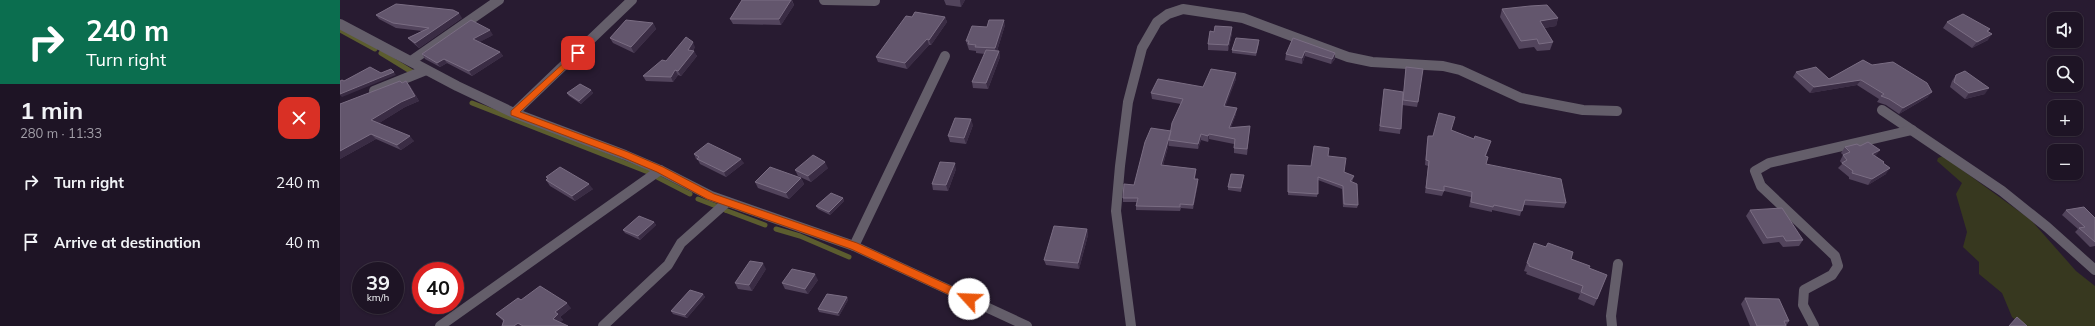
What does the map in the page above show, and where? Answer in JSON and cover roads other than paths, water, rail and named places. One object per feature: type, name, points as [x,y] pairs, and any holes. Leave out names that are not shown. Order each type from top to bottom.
[{"type":"street","points":[[411,61],[499,0]]},
{"type":"street","points":[[514,113],[632,0]]},
{"type":"street","points":[[824,0],[875,1]]},
{"type":"street","points":[[1132,326],[1116,211],[1120,166],[1128,102],[1142,48],[1157,22],[1168,14],[1183,9],[1199,10],[1243,18],[1348,56],[1372,62],[1443,66],[1460,70],[1521,98],[1582,110],[1617,111]]},
{"type":"street","points":[[340,24],[426,70],[514,113],[558,128],[660,170],[710,196],[854,246],[1026,326]]},
{"type":"street","points":[[854,246],[945,56]]},
{"type":"street","points":[[366,95],[426,70]]},
{"type":"street","points":[[1882,110],[2040,221],[2095,270]]},
{"type":"street","points":[[1814,326],[1803,305],[1804,290],[1832,275],[1838,266],[1835,256],[1761,186],[1756,171],[1769,163],[1912,130]]},
{"type":"street","points":[[440,326],[660,170]]},
{"type":"street","points":[[603,326],[668,265],[681,243],[727,202]]},
{"type":"street","points":[[1612,326],[1611,316],[1618,264]]},
{"type":"waterway","points":[[340,30],[375,49]]},
{"type":"waterway","points":[[381,53],[412,72]]},
{"type":"waterway","points":[[472,103],[648,172]]},
{"type":"waterway","points":[[657,177],[690,194]]},
{"type":"waterway","points":[[698,199],[716,206]]},
{"type":"waterway","points":[[725,210],[765,225]]},
{"type":"waterway","points":[[776,229],[800,236],[849,257]]}]
